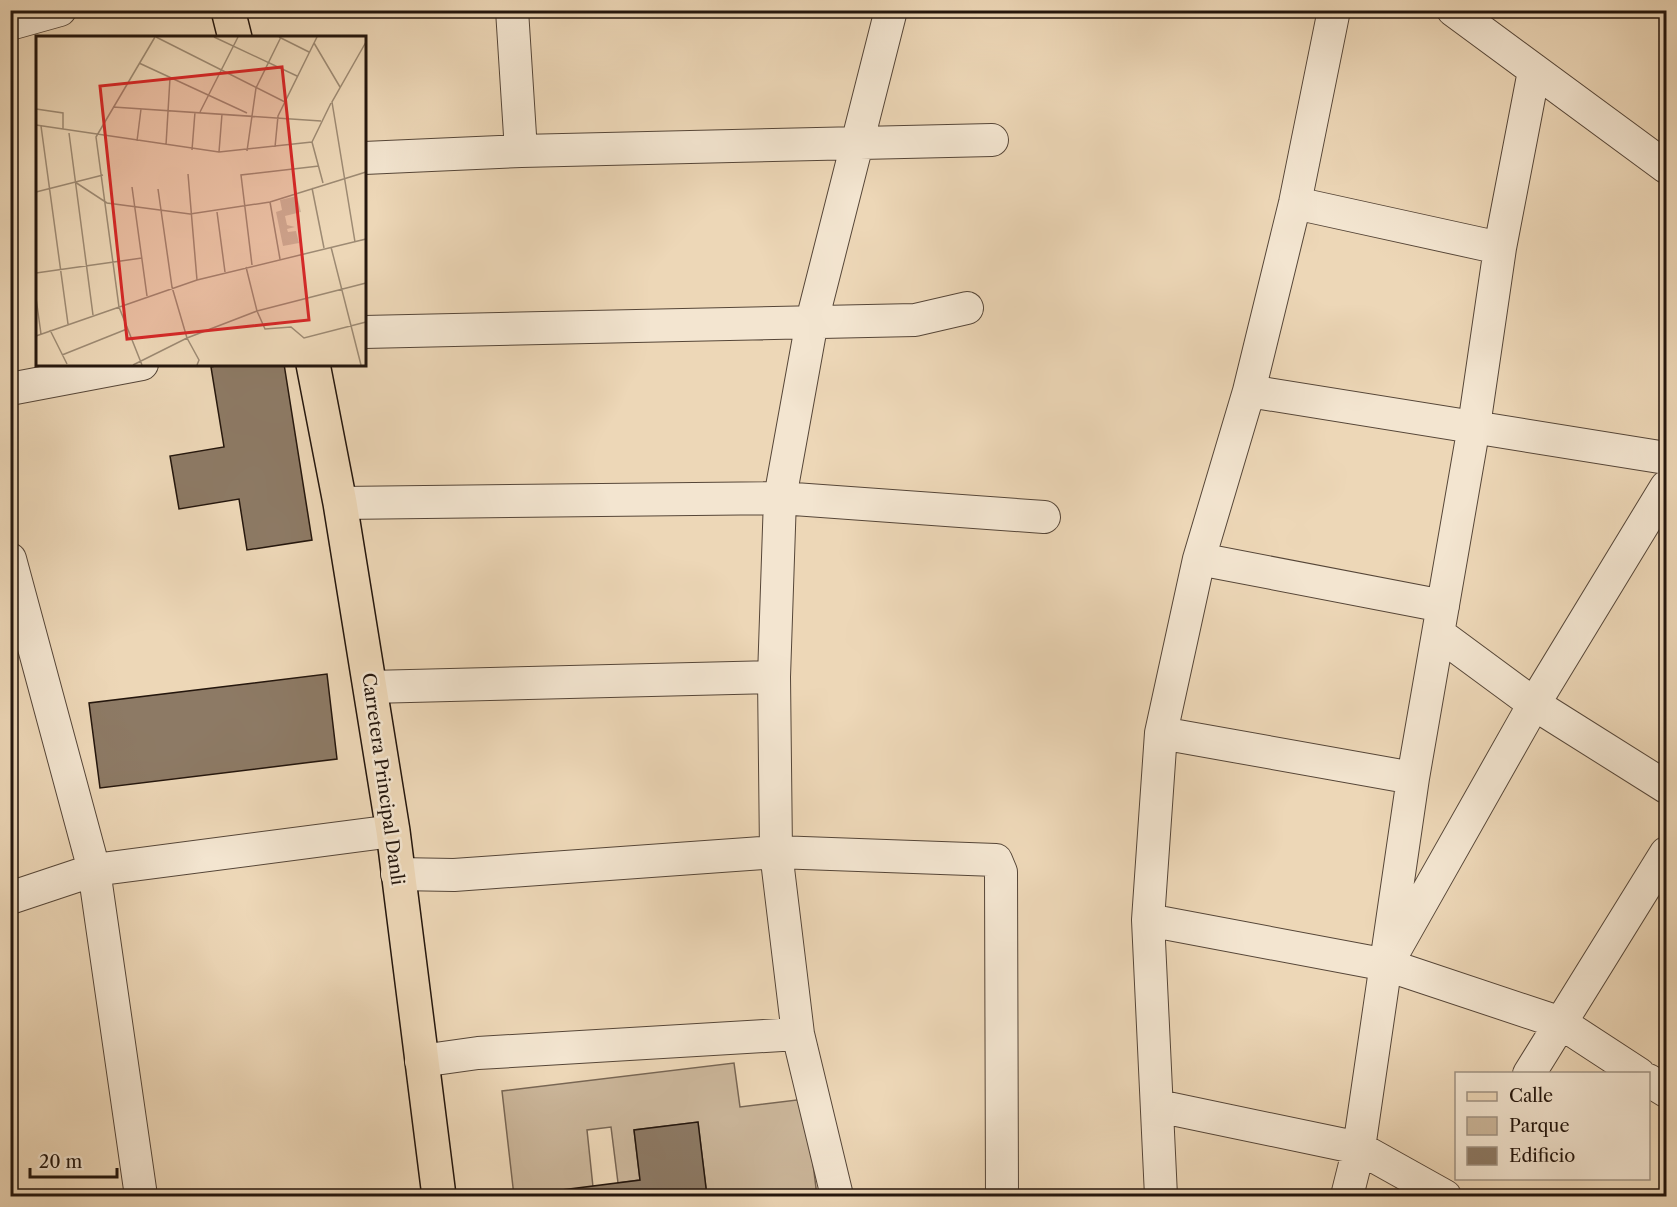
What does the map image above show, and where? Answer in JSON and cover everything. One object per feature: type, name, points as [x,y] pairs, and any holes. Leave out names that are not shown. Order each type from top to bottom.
[{"type":"main road","points":[[228,10],[234,36]]},
{"type":"main road","name":"Carretera Principal Danli","points":[[313,366],[340,503],[393,831],[420,1061],[439,1197]]},
{"type":"street","points":[[10,24],[60,10]]},
{"type":"street","points":[[512,10],[521,151]]},
{"type":"street","points":[[837,1197],[798,1034],[777,852],[774,677],[780,498],[812,321],[891,10]]},
{"type":"street","points":[[1161,1197],[1148,920],[1161,734],[1199,559],[1249,391],[1295,203],[1334,10]]},
{"type":"street","points":[[1453,10],[1666,167]]},
{"type":"street","points":[[1347,1197],[1359,1148],[1413,778],[1474,426],[1500,248],[1534,71]]},
{"type":"street","points":[[366,158],[521,151],[992,140]]},
{"type":"street","points":[[1295,203],[1500,248]]},
{"type":"street","points":[[366,332],[915,320],[967,308]]},
{"type":"street","points":[[10,390],[132,366]]},
{"type":"street","points":[[1249,391],[1666,458]]},
{"type":"street","points":[[1387,965],[1534,704],[1666,487]]},
{"type":"street","points":[[340,503],[780,498],[1044,517]]},
{"type":"street","points":[[10,559],[94,870],[141,1197]]},
{"type":"street","points":[[1199,559],[1441,620],[1534,704],[1666,787]]},
{"type":"street","points":[[370,687],[774,677]]},
{"type":"street","points":[[1161,734],[1413,778]]},
{"type":"street","points":[[10,898],[94,870],[393,831]]},
{"type":"street","points":[[398,874],[454,875],[777,852],[996,860],[1001,872],[1002,1197]]},
{"type":"street","points":[[1530,1072],[1666,853]]},
{"type":"street","points":[[1148,920],[1387,965],[1561,1023],[1636,1072]]},
{"type":"street","points":[[420,1061],[477,1053],[798,1034]]},
{"type":"street","points":[[1650,1081],[1666,1091]]},
{"type":"street","points":[[1158,1106],[1359,1148],[1444,1197]]},
{"type":"street","points":[[1452,1197],[1463,1180]]},
{"type":"green space","points":[[734,1063],[740,1107],[805,1099],[817,1196],[707,1196],[698,1122],[634,1130],[640,1180],[618,1183],[611,1127],[587,1130],[593,1187],[514,1196],[502,1091]]},
{"type":"building","points":[[284,366],[312,540],[247,550],[239,499],[179,509],[170,456],[224,447],[211,367]]},
{"type":"building","points":[[327,674],[337,759],[100,788],[89,703]]},
{"type":"building","points":[[698,1122],[707,1196],[514,1196],[640,1180],[634,1130]]}]
